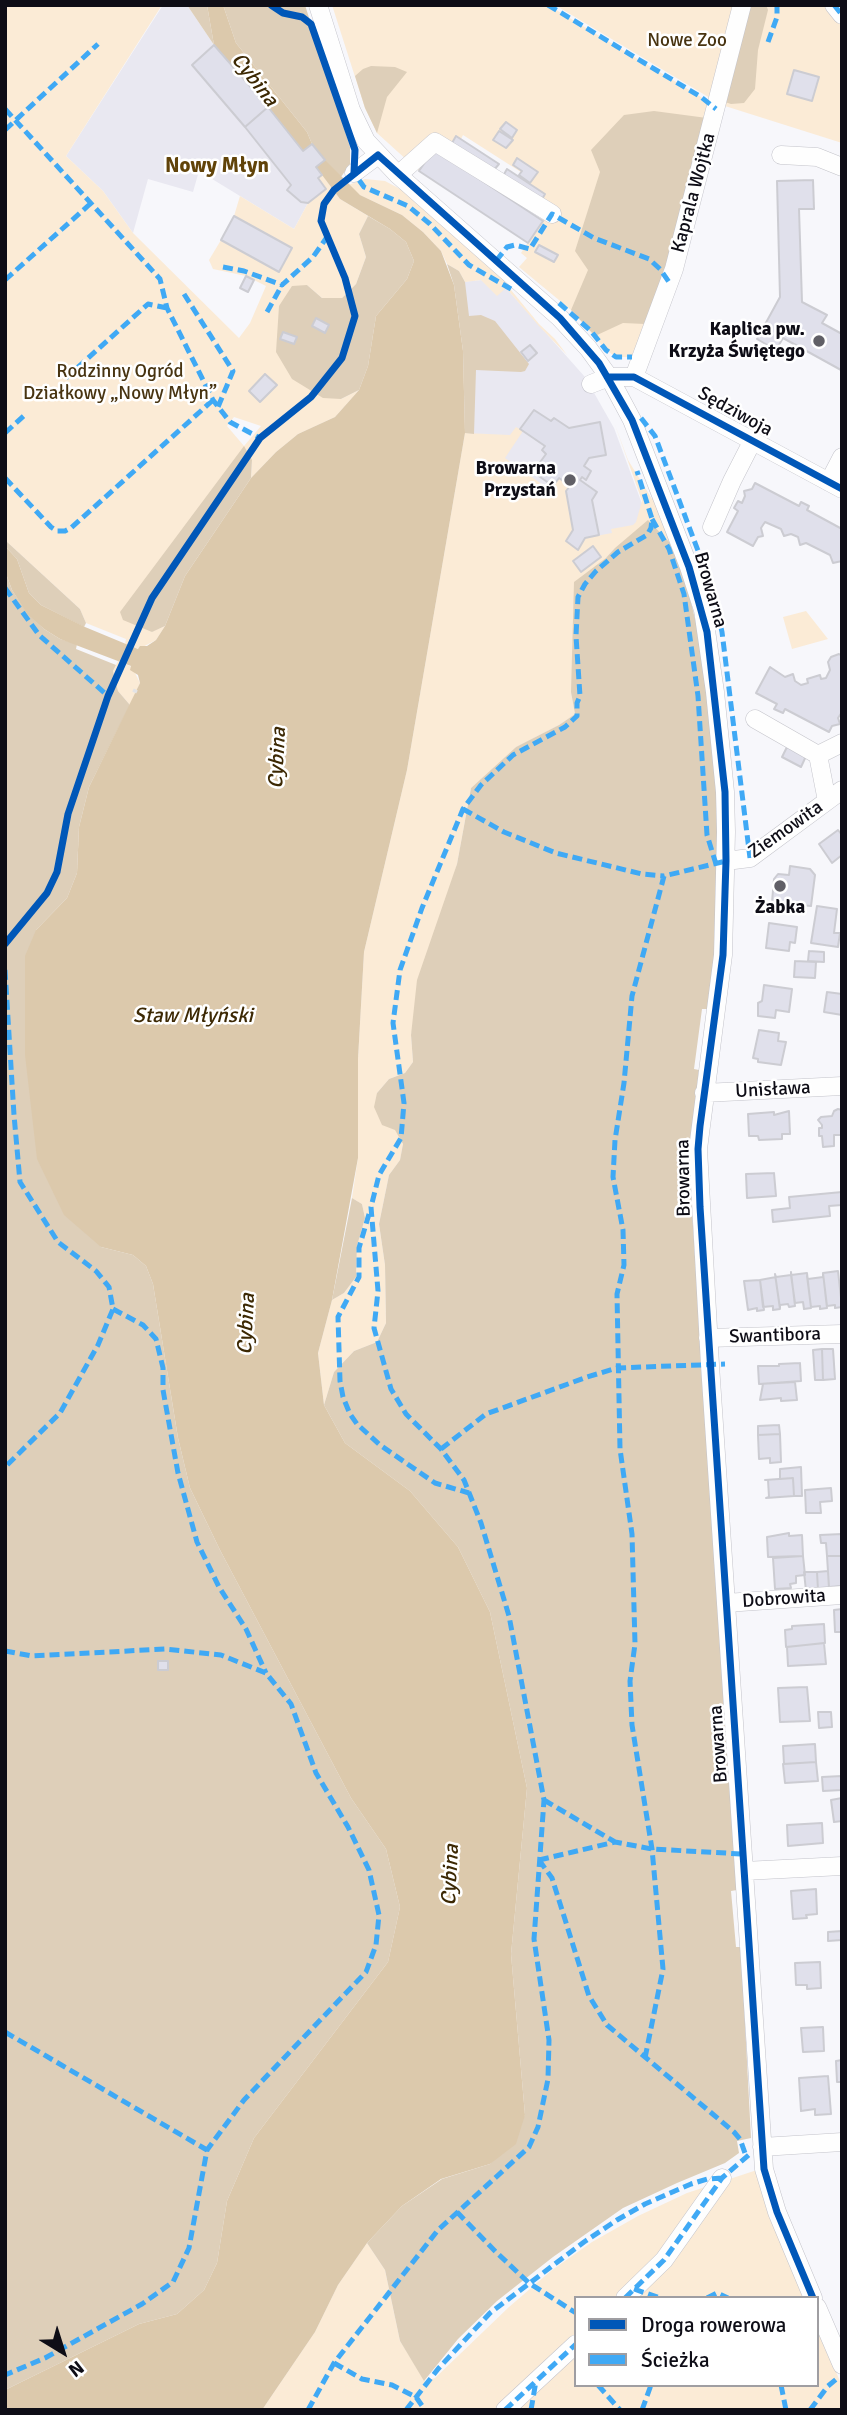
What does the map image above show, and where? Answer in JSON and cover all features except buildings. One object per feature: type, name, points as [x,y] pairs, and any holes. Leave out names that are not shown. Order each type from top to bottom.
[{"type":"street","name":"Browarna","points":[[318,5],[351,110],[362,134],[378,155],[560,318],[588,348],[609,377],[632,420],[703,610],[723,770],[726,861],[723,955],[698,1149],[708,1338],[762,2147],[770,2192],[812,2296]]},
{"type":"street","name":"Kaprala Wojtka","points":[[634,377],[674,269],[742,5]]},
{"type":"street","points":[[834,5],[842,15]]},
{"type":"street","points":[[398,175],[435,142],[552,214]]},
{"type":"street","points":[[354,173],[378,155]]},
{"type":"street","points":[[781,155],[817,157],[842,167]]},
{"type":"street","points":[[591,384],[609,377]]},
{"type":"street","name":"Sędziwoja","points":[[609,377],[634,377],[835,485]]},
{"type":"street","points":[[712,527],[753,440]]},
{"type":"street","points":[[835,485],[842,457]]},
{"type":"street","points":[[755,719],[818,755],[834,795]]},
{"type":"street","points":[[818,755],[842,744]]},
{"type":"street","name":"Ziemowita","points":[[726,861],[750,858],[834,795]]},
{"type":"street","name":"Unisława","points":[[704,1094],[842,1086]]},
{"type":"street","name":"Swantibora","points":[[708,1338],[842,1334]]},
{"type":"street","name":"Dobrowita","points":[[726,1603],[842,1595]]},
{"type":"street","points":[[744,1871],[842,1866]]},
{"type":"street","points":[[762,2147],[842,2142]]},
{"type":"street","points":[[627,2296],[664,2260],[722,2178]]},
{"type":"street","points":[[819,2312],[842,2365]]},
{"type":"street","points":[[505,2410],[574,2346]]},
{"type":"shaded area","points":[[163,5],[187,5],[214,45],[303,150],[312,144],[325,160],[316,167],[322,175],[318,179],[326,189],[308,203],[294,229],[199,171],[193,192],[148,179],[133,233],[103,191],[66,156]]},
{"type":"shaded area","points":[[187,5],[207,5],[214,45]]},
{"type":"shaded area","points":[[223,5],[305,5],[350,147],[350,164],[341,177],[312,144],[307,132],[236,43]]},
{"type":"shaded area","points":[[748,5],[766,5],[768,10],[758,50],[755,89],[744,103],[731,104],[722,101]]},
{"type":"shaded area","points":[[371,66],[395,67],[407,72],[387,97],[377,133],[365,108],[355,76]]},
{"type":"shaded area","points":[[654,111],[707,118],[665,276],[645,324],[623,323],[595,336],[571,310],[588,270],[575,251],[600,172],[591,150],[624,115]]},
{"type":"shaded area","points":[[368,216],[406,242],[414,261],[407,279],[376,316],[368,366],[359,390],[341,399],[323,398],[292,379],[276,352],[279,306],[292,286],[307,285],[322,298],[342,298],[356,284],[366,257],[359,234]]},
{"type":"shaded area","points":[[447,264],[459,271],[465,282],[469,316],[481,315],[495,321],[529,364],[525,371],[521,372],[476,370],[474,434],[465,433],[463,351],[454,285]]},
{"type":"shaded area","points":[[481,280],[506,288],[585,377],[614,428],[648,520],[559,725],[516,747],[465,433],[462,282]]},
{"type":"shaded area","points":[[244,446],[252,460],[251,478],[185,576],[165,626],[152,632],[123,620],[120,612]]},
{"type":"shaded area","points":[[648,520],[672,545],[689,594],[701,644],[718,804],[714,956],[707,1009],[702,1009],[694,1069],[699,1070],[691,1140],[690,1181],[737,1890],[731,1891],[736,1947],[741,1947],[751,2138],[737,2141],[739,2153],[725,2163],[623,2208],[553,2257],[497,2301],[458,2339],[424,2381],[400,2341],[385,2270],[367,2243],[402,2206],[442,2179],[490,2164],[525,2115],[511,1954],[527,1788],[490,1612],[458,1547],[410,1491],[345,1443],[324,1405],[334,1372],[354,1351],[377,1342],[386,1323],[385,1265],[379,1224],[389,1175],[400,1160],[403,1144],[395,1130],[382,1125],[374,1107],[377,1093],[389,1079],[405,1073],[413,1062],[411,1035],[417,980],[457,864],[471,788],[516,747],[575,714],[571,692],[574,582],[606,558]]},
{"type":"shaded area","points":[[5,540],[80,609],[86,623],[84,627],[41,605],[29,593],[17,559],[5,546]]},
{"type":"shaded area","points":[[5,571],[12,590],[27,613],[44,629],[60,639],[77,644],[76,649],[116,665],[113,671],[118,691],[130,705],[89,787],[79,827],[77,873],[67,898],[36,930],[101,1247],[133,1255],[146,1266],[153,1284],[178,1438],[190,1488],[351,1798],[386,1849],[400,1907],[388,1962],[254,2138],[227,2201],[217,2263],[204,2290],[177,2314],[139,2324],[5,2390]]},
{"type":"shaded area","points":[[352,1198],[362,1204],[365,1218],[357,1246],[356,1277],[344,1293],[332,1300]]},
{"type":"green space","name":"Rodzinny Ogród Działkowy „Nowy Młyn”","points":[[5,5],[162,5],[66,156],[103,191],[133,233],[239,338],[250,323],[266,286],[246,276],[213,269],[209,260],[221,240],[279,272],[292,248],[234,216],[240,196],[294,229],[308,203],[326,189],[318,178],[322,175],[340,199],[368,216],[359,234],[366,257],[356,284],[342,298],[322,298],[307,285],[341,399],[359,390],[335,417],[298,434],[251,478],[252,460],[151,632],[165,626],[156,640],[139,649],[125,644],[126,639],[86,623],[80,609],[5,540]],"holes":[[[234,417],[261,426],[244,446],[227,426]]]},
{"type":"green space","points":[[332,5],[548,5],[701,97],[710,106],[665,276],[632,357],[616,357],[606,350],[571,310],[519,267],[527,258],[521,253],[542,221],[541,201],[545,194],[525,181],[527,176],[463,135],[461,139],[456,136],[452,143],[434,149],[419,171],[377,133],[365,108]]},
{"type":"green space","name":"Nowe Zoo","points":[[555,5],[738,5],[710,98]]},
{"type":"green space","points":[[748,5],[842,5],[842,143],[725,106]]},
{"type":"green space","points":[[365,179],[385,181],[402,190],[510,285],[511,290],[567,355],[506,288],[497,296],[481,280],[465,282],[459,271],[447,264],[441,251],[423,232],[402,215],[360,195],[348,185]]},
{"type":"green space","points":[[614,422],[628,460],[652,499],[654,498],[672,545],[615,548],[606,558],[571,692],[575,714],[516,747],[471,788],[457,864],[411,1035],[413,1062],[405,1073],[389,1079],[377,1093],[403,1144],[400,1160],[389,1175],[379,1224],[385,1265],[386,1323],[377,1342],[354,1351],[334,1372],[324,1405],[318,1353],[332,1300],[344,1293],[356,1277],[357,1246],[365,1218],[362,1204],[352,1198],[358,1158],[358,1059],[364,952],[407,770],[465,433],[510,435],[516,427],[523,431],[505,458],[550,490],[559,478],[570,486],[566,491],[573,530],[566,541],[578,550],[585,538],[612,533],[611,529],[633,525],[642,501]]},
{"type":"green space","points":[[806,611],[828,639],[792,649],[783,617]]},
{"type":"green space","points":[[118,661],[132,667],[140,683],[130,705],[118,691],[113,671]]},
{"type":"green space","points":[[757,2170],[804,2296],[574,2296],[574,2387],[819,2387],[819,2332],[842,2386],[842,2410],[262,2410],[315,2332],[338,2285],[367,2243],[385,2270],[400,2341],[425,2381],[435,2378],[552,2270],[592,2242],[687,2193]]},
{"type":"water","name":"Cybina","points":[[207,5],[223,5],[236,43],[307,132],[312,144],[303,151],[214,45]]},
{"type":"water","name":"Staw Młyński","points":[[325,160],[360,195],[402,215],[441,251],[454,285],[463,351],[465,433],[407,770],[364,952],[358,1059],[358,1158],[332,1300],[318,1353],[324,1405],[345,1443],[410,1491],[458,1547],[490,1612],[527,1788],[511,1954],[525,2115],[516,2144],[490,2164],[441,2179],[402,2206],[367,2243],[338,2285],[315,2332],[262,2410],[5,2410],[5,2390],[139,2324],[177,2314],[204,2290],[217,2263],[227,2201],[254,2138],[388,1962],[400,1907],[386,1849],[351,1798],[190,1488],[178,1438],[153,1284],[146,1266],[133,1255],[101,1247],[64,1215],[37,1159],[25,1055],[25,956],[36,930],[67,898],[77,873],[79,827],[89,787],[140,683],[138,675],[130,670],[131,666],[60,639],[27,614],[12,590],[5,571],[5,546],[17,559],[29,593],[41,605],[138,649],[156,640],[165,626],[185,576],[251,478],[298,434],[335,417],[359,390],[368,366],[376,316],[407,279],[414,261],[406,242],[390,229],[340,199],[316,167]]},
{"type":"marked path","points":[[548,5],[701,97],[716,109]]},
{"type":"marked path","points":[[768,42],[777,17],[777,5]]},
{"type":"marked path","points":[[834,5],[842,15]]},
{"type":"marked path","points":[[5,130],[98,44]]},
{"type":"marked path","points":[[5,109],[160,279],[167,308],[213,400],[230,422],[260,438]]},
{"type":"marked path","points":[[355,167],[354,173],[364,187],[408,206],[430,224],[469,265],[511,289]]},
{"type":"marked path","points":[[5,280],[90,204]]},
{"type":"marked path","points":[[496,261],[507,247],[515,245],[530,249],[552,214],[594,238],[649,259],[669,282]]},
{"type":"marked path","points":[[223,267],[244,271],[282,285],[313,257],[327,237]]},
{"type":"marked path","points":[[267,312],[282,285]]},
{"type":"marked path","points":[[184,294],[233,371],[218,407]]},
{"type":"marked path","points":[[559,303],[591,331],[606,350],[616,357],[632,357]]},
{"type":"marked path","points":[[66,378],[148,304],[167,308]]},
{"type":"marked path","points":[[5,478],[51,527],[57,531],[65,531],[213,400]]},
{"type":"marked path","points":[[5,433],[27,413]]},
{"type":"marked path","points":[[641,418],[655,436],[712,588],[722,632],[750,858]]},
{"type":"marked path","points":[[308,2410],[334,2363],[438,2230],[529,2147],[538,2127],[548,2079],[549,2040],[534,1939],[544,1800],[509,1616],[481,1523],[464,1480],[441,1449],[406,1414],[391,1389],[374,1328],[378,1291],[371,1207],[379,1175],[401,1138],[404,1103],[393,1023],[400,970],[422,908],[463,809],[481,785],[513,755],[565,727],[577,716],[580,696],[576,636],[578,597],[596,571],[618,552],[647,535],[651,528],[652,519],[637,471]]},
{"type":"marked path","points":[[652,519],[669,549],[684,594],[698,696],[707,835],[716,864]]},
{"type":"marked path","points":[[5,588],[39,635],[108,696]]},
{"type":"marked path","points":[[463,809],[504,832],[556,853],[642,874],[664,876]]},
{"type":"marked path","points":[[645,2058],[663,1969],[652,1849],[632,1725],[630,1681],[635,1644],[632,1534],[620,1449],[617,1294],[624,1265],[623,1230],[613,1177],[615,1140],[624,1083],[632,996],[664,876],[726,861]]},
{"type":"marked path","points":[[5,970],[20,1182],[58,1242],[96,1271],[109,1287],[113,1309],[98,1345],[60,1413],[5,1467]]},
{"type":"marked path","points":[[369,1214],[359,1248],[359,1277],[338,1317],[343,1397],[357,1424],[380,1445],[435,1483],[469,1493]]},
{"type":"marked path","points":[[113,1309],[143,1325],[156,1339],[163,1368],[163,1390],[178,1473],[197,1542],[219,1587],[246,1629],[266,1673]]},
{"type":"marked path","points":[[441,1449],[486,1414],[617,1368],[725,1364]]},
{"type":"marked path","points":[[5,1651],[32,1656],[165,1649],[221,1655],[266,1673],[291,1704],[316,1773],[348,1827],[369,1870],[379,1915],[376,1945],[366,1972],[244,2100],[207,2150],[189,2248],[173,2282],[142,2304],[45,2358],[5,2375]]},
{"type":"marked path","points":[[544,1800],[615,1842]]},
{"type":"marked path","points":[[539,1860],[615,1842],[652,1849],[742,1854]]},
{"type":"marked path","points":[[539,1860],[552,1878],[589,1996],[607,2025],[734,2132],[740,2139],[746,2156]]},
{"type":"marked path","points":[[5,2032],[207,2150]]},
{"type":"marked path","points":[[627,2296],[664,2260],[722,2178],[751,2153]]},
{"type":"marked path","points":[[406,2410],[438,2369],[490,2313],[584,2242],[645,2204],[691,2184],[722,2178]]},
{"type":"marked path","points":[[457,2212],[529,2283],[574,2312]]},
{"type":"marked path","points":[[634,2289],[654,2296]]},
{"type":"marked path","points":[[711,2296],[717,2293],[724,2296]]},
{"type":"marked path","points":[[505,2410],[574,2346]]},
{"type":"marked path","points":[[334,2363],[362,2379],[392,2385],[416,2397],[425,2410]]},
{"type":"marked path","points":[[810,2410],[828,2386],[839,2377]]},
{"type":"marked path","points":[[531,2410],[536,2381]]},
{"type":"marked path","points":[[600,2387],[620,2410]]},
{"type":"marked path","points":[[642,2410],[650,2387]]},
{"type":"marked path","points":[[781,2387],[786,2410]]},
{"type":"cycle path","points":[[271,5],[283,13],[302,17],[311,24],[355,150],[354,173]]},
{"type":"cycle path","points":[[5,944],[47,893],[57,872],[68,814],[108,696],[152,598],[260,438],[311,397],[342,358],[355,316],[345,278],[321,221],[324,204],[334,190],[378,155],[560,318],[599,363],[632,420],[689,567],[707,632],[725,792],[726,861],[723,955],[698,1149],[700,1207],[764,2169],[777,2212],[812,2296]]},
{"type":"cycle path","points":[[609,377],[634,377],[842,489]]},
{"type":"place","name":"Kaplica pw. Krzyża Świętego","points":[[819,341]]},
{"type":"place","name":"Browarna Przystań","points":[[570,480]]},
{"type":"place","name":"Żabka","points":[[780,886]]},
{"type":"district","name":"Nowy Młyn","points":[[217,166]]}]
